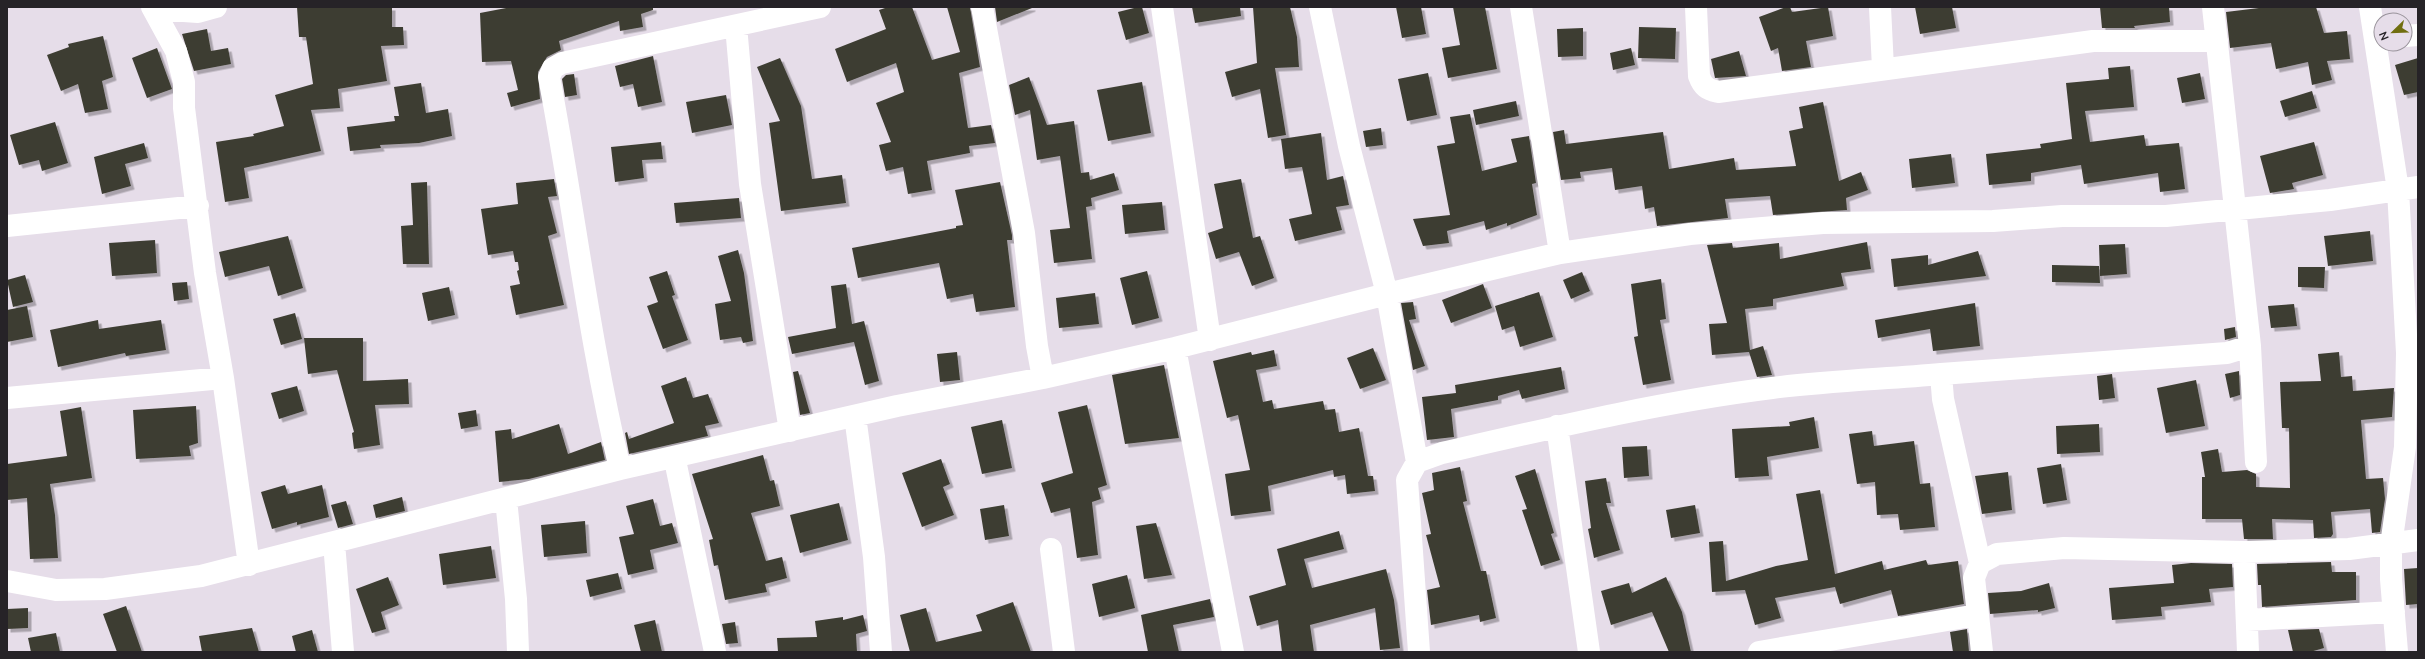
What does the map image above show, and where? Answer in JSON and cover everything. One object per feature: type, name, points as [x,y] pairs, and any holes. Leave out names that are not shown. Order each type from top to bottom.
[{"type":"street","points":[[153,8],[198,12],[216,7]]},
{"type":"street","points":[[620,469],[607,412],[583,281],[567,168],[549,77],[553,68],[562,63],[820,7]]},
{"type":"street","points":[[982,7],[1024,233],[1037,346],[1043,378]]},
{"type":"street","points":[[1162,7],[1210,340]]},
{"type":"street","points":[[1320,7],[1349,146],[1387,294],[1417,462],[1407,480],[1419,652]]},
{"type":"street","points":[[1521,7],[1560,253]]},
{"type":"street","points":[[1696,7],[1699,76],[1703,85],[1708,89],[1718,92],[2093,40],[2217,41]]},
{"type":"street","points":[[1880,7],[1883,68]]},
{"type":"street","points":[[2214,7],[2250,346],[2256,462]]},
{"type":"street","points":[[2370,7],[2373,21]]},
{"type":"street","points":[[153,8],[176,51],[184,82],[184,108],[198,206],[205,273],[224,378],[249,565]]},
{"type":"street","points":[[736,26],[750,184],[790,431]]},
{"type":"street","points":[[2380,52],[2408,188],[2412,353],[2405,447],[2391,545],[2390,579],[2397,652]]},
{"type":"street","points":[[7,581],[56,590],[105,589],[201,576],[249,565],[620,469],[855,416],[1043,378],[1210,340],[1387,294],[1560,253],[1690,234],[1823,224],[1993,221],[2062,216],[2166,216],[2330,200],[2408,188]]},
{"type":"street","points":[[7,226],[198,206]]},
{"type":"street","points":[[1417,462],[1442,453],[1619,412],[1772,388],[2227,353],[2250,346]]},
{"type":"street","points":[[1175,348],[1233,652]]},
{"type":"street","points":[[1941,374],[1943,399],[1980,563],[1974,578],[1982,652]]},
{"type":"street","points":[[7,398],[224,378]]},
{"type":"street","points":[[855,416],[874,557],[881,652]]},
{"type":"street","points":[[1556,426],[1589,652]]},
{"type":"street","points":[[676,465],[715,652]]},
{"type":"street","points":[[506,499],[516,599],[518,652]]},
{"type":"street","points":[[1980,563],[1997,554],[2064,548],[2244,552],[2349,549],[2391,545],[2418,540]]},
{"type":"street","points":[[334,543],[343,652]]},
{"type":"street","points":[[1051,549],[1064,652]]},
{"type":"street","points":[[2244,552],[2248,652]]},
{"type":"street","points":[[2247,620],[2394,612]]},
{"type":"street","points":[[1760,652],[1977,615]]},
{"type":"building","points":[[297,7],[392,7],[392,27],[403,27],[404,45],[381,46],[387,81],[338,89],[340,108],[311,110],[321,151],[244,168],[249,198],[225,202],[216,142],[254,136],[253,134],[284,126],[275,95],[313,84],[306,37],[299,37]]},
{"type":"building","points":[[511,7],[653,7],[653,10],[641,14],[643,27],[620,31],[619,21],[559,41],[561,50],[547,57],[538,72],[540,99],[511,107],[507,93],[518,90],[511,61],[482,62],[480,13]]},
{"type":"building","points":[[888,7],[912,7],[932,60],[960,52],[947,7],[970,7],[980,67],[959,73],[968,128],[991,125],[995,143],[969,146],[970,153],[927,161],[932,190],[908,194],[903,167],[886,171],[879,145],[891,142],[876,103],[904,92],[896,63],[847,82],[835,49],[886,29],[879,10]]},
{"type":"building","points":[[995,7],[1032,7],[1032,8],[997,22]]},
{"type":"building","points":[[1142,7],[1149,33],[1126,40],[1118,12]]},
{"type":"building","points":[[1192,7],[1240,7],[1241,16],[1195,23]]},
{"type":"building","points":[[1253,7],[1290,7],[1297,37],[1299,67],[1275,68],[1286,135],[1268,138],[1260,89],[1232,97],[1225,72],[1257,63]]},
{"type":"building","points":[[1396,7],[1421,7],[1426,34],[1402,38]]},
{"type":"building","points":[[1453,7],[1485,7],[1497,69],[1448,78],[1442,48],[1460,45]]},
{"type":"building","points":[[1786,7],[1790,7],[1792,12],[1828,7],[1833,36],[1806,41],[1811,67],[1782,71],[1778,48],[1771,51],[1759,17]]},
{"type":"building","points":[[1915,7],[1952,7],[1956,28],[1920,34]]},
{"type":"building","points":[[2100,7],[2169,7],[2170,22],[2134,26],[2135,28],[2102,28]]},
{"type":"building","points":[[2267,7],[2316,7],[2324,33],[2347,31],[2350,59],[2327,61],[2332,80],[2312,85],[2308,62],[2276,69],[2271,43],[2230,48],[2226,12]]},
{"type":"building","points":[[1639,27],[1676,28],[1675,59],[1638,58]]},
{"type":"building","points":[[1583,28],[1583,56],[1558,57],[1557,29]]},
{"type":"building","points":[[207,29],[211,51],[228,48],[231,64],[194,71],[182,34]]},
{"type":"building","points":[[103,36],[113,77],[102,81],[108,109],[85,113],[78,84],[61,91],[47,55],[69,47],[68,44]]},
{"type":"building","points":[[157,48],[172,89],[147,98],[132,58]]},
{"type":"building","points":[[1631,48],[1635,65],[1613,70],[1610,53]]},
{"type":"building","points":[[1739,51],[1746,76],[1715,78],[1711,59]]},
{"type":"building","points":[[653,56],[662,102],[638,107],[633,84],[620,87],[615,66]]},
{"type":"building","points":[[780,58],[801,106],[812,179],[842,175],[846,203],[781,211],[769,123],[780,121],[757,67]]},
{"type":"building","points":[[2418,58],[2418,92],[2404,95],[2395,65]]},
{"type":"building","points":[[2130,66],[2134,107],[2085,111],[2090,142],[2144,135],[2146,146],[2179,143],[2185,189],[2160,192],[2158,173],[2084,184],[2081,165],[2031,173],[2031,181],[1989,185],[1986,154],[2041,148],[2040,144],[2072,139],[2066,83],[2109,79],[2108,68]]},
{"type":"building","points":[[1428,73],[1437,115],[1407,121],[1398,79]]},
{"type":"building","points":[[2200,73],[2205,99],[2182,103],[2177,78]]},
{"type":"building","points":[[574,74],[577,95],[565,97],[562,79],[566,75]]},
{"type":"building","points":[[1029,77],[1047,125],[1074,121],[1081,173],[1089,172],[1090,180],[1114,173],[1119,190],[1091,198],[1092,206],[1086,207],[1092,259],[1054,263],[1050,230],[1070,228],[1060,156],[1037,160],[1030,110],[1015,115],[1009,85]]},
{"type":"building","points":[[1142,82],[1151,133],[1108,141],[1097,90]]},
{"type":"building","points":[[421,83],[426,113],[448,109],[452,136],[419,143],[380,145],[381,148],[350,151],[347,127],[395,121],[394,116],[399,116],[394,87]]},
{"type":"building","points":[[2312,91],[2317,108],[2285,117],[2280,101]]},
{"type":"building","points":[[726,95],[732,125],[692,133],[686,102]]},
{"type":"building","points":[[1516,101],[1519,116],[1476,125],[1473,110]]},
{"type":"building","points":[[1823,102],[1839,181],[1861,172],[1868,190],[1846,198],[1847,210],[1773,215],[1770,196],[1725,199],[1728,218],[1657,226],[1654,207],[1645,209],[1642,186],[1615,190],[1612,168],[1580,172],[1581,178],[1561,180],[1553,132],[1564,130],[1566,144],[1663,132],[1669,169],[1734,158],[1736,170],[1796,166],[1789,131],[1803,128],[1799,107]]},
{"type":"building","points":[[1470,114],[1482,171],[1517,162],[1511,139],[1529,136],[1536,183],[1532,184],[1537,215],[1507,226],[1507,223],[1486,230],[1484,221],[1447,231],[1449,243],[1423,246],[1413,219],[1450,215],[1437,146],[1455,143],[1450,117]]},
{"type":"building","points":[[55,122],[68,163],[42,171],[39,160],[19,165],[10,135]]},
{"type":"building","points":[[1381,128],[1383,145],[1366,147],[1363,131]]},
{"type":"building","points":[[1321,133],[1327,180],[1343,176],[1349,205],[1336,207],[1342,230],[1295,241],[1289,219],[1312,214],[1302,167],[1285,169],[1281,139]]},
{"type":"building","points":[[661,142],[663,159],[642,160],[644,178],[615,182],[611,147]]},
{"type":"building","points":[[2314,142],[2323,175],[2292,183],[2294,189],[2270,193],[2260,156]]},
{"type":"building","points":[[144,143],[148,158],[125,164],[131,186],[102,194],[94,157]]},
{"type":"building","points":[[1951,154],[1955,183],[1912,188],[1909,159]]},
{"type":"building","points":[[554,179],[557,196],[548,197],[557,233],[548,236],[564,305],[516,315],[510,286],[520,284],[517,271],[519,270],[518,262],[515,262],[513,251],[488,255],[481,209],[518,204],[516,183]]},
{"type":"building","points":[[1241,179],[1253,238],[1260,236],[1274,278],[1252,286],[1239,252],[1216,259],[1208,233],[1223,228],[1214,184]]},
{"type":"building","points":[[427,182],[429,264],[403,264],[401,226],[413,225],[411,183]]},
{"type":"building","points":[[1000,182],[1012,235],[1012,240],[1007,240],[1015,307],[976,312],[973,294],[947,299],[939,263],[858,278],[852,248],[956,228],[956,226],[963,225],[955,190]]},
{"type":"building","points":[[739,198],[741,218],[676,223],[674,203]]},
{"type":"building","points":[[1162,202],[1165,230],[1125,234],[1122,205]]},
{"type":"building","points":[[2370,231],[2373,261],[2328,266],[2324,236]]},
{"type":"building","points":[[288,236],[303,288],[278,296],[269,266],[225,277],[219,252]]},
{"type":"building","points":[[155,240],[157,273],[112,276],[109,243]]},
{"type":"building","points":[[1867,242],[1871,269],[1841,273],[1844,286],[1773,299],[1773,306],[1745,309],[1750,350],[1763,346],[1772,375],[1757,377],[1749,352],[1712,355],[1709,324],[1727,323],[1707,245],[1732,243],[1733,248],[1779,243],[1780,259]]},
{"type":"building","points":[[2125,244],[2127,274],[2100,276],[2099,245]]},
{"type":"building","points":[[738,250],[744,273],[753,341],[743,343],[741,337],[720,340],[715,304],[731,301],[718,256]]},
{"type":"building","points":[[1978,251],[1986,276],[1894,287],[1891,259],[1928,255],[1928,265]]},
{"type":"building","points":[[2052,265],[2099,266],[2100,283],[2052,282]]},
{"type":"building","points":[[2298,267],[2325,267],[2324,288],[2298,287]]},
{"type":"building","points":[[667,271],[675,295],[672,296],[688,340],[663,349],[647,306],[658,302],[649,277]]},
{"type":"building","points":[[1147,271],[1159,318],[1132,325],[1120,278]]},
{"type":"building","points":[[1582,272],[1590,291],[1571,299],[1563,280]]},
{"type":"building","points":[[25,275],[33,302],[13,307],[7,280]]},
{"type":"building","points":[[1661,279],[1666,319],[1660,320],[1671,380],[1643,385],[1634,337],[1638,336],[1631,284]]},
{"type":"building","points":[[187,282],[189,299],[174,301],[172,283]]},
{"type":"building","points":[[846,284],[852,324],[864,321],[879,381],[865,385],[854,342],[792,354],[788,337],[836,328],[831,286]]},
{"type":"building","points":[[1483,284],[1492,308],[1451,323],[1442,300]]},
{"type":"building","points":[[449,287],[455,315],[428,321],[422,293]]},
{"type":"building","points":[[1539,292],[1553,337],[1520,347],[1514,326],[1502,330],[1495,306]]},
{"type":"building","points":[[1095,293],[1099,324],[1059,328],[1056,298]]},
{"type":"building","points":[[1413,302],[1416,319],[1409,320],[1425,366],[1413,370],[1401,303]]},
{"type":"building","points":[[1975,303],[1980,346],[1933,351],[1930,329],[1878,338],[1875,320]]},
{"type":"building","points":[[2294,304],[2297,326],[2271,328],[2268,306]]},
{"type":"building","points":[[27,306],[33,337],[7,342],[7,310]]},
{"type":"building","points":[[295,313],[302,339],[281,345],[273,319]]},
{"type":"building","points":[[98,320],[99,329],[161,320],[166,350],[126,356],[125,353],[58,367],[50,330]]},
{"type":"building","points":[[2235,327],[2236,337],[2225,340],[2224,329]]},
{"type":"building","points":[[304,338],[363,338],[363,381],[408,379],[409,404],[375,405],[380,445],[354,449],[352,433],[354,432],[337,370],[308,374]]},
{"type":"building","points":[[1373,348],[1386,380],[1360,389],[1347,358]]},
{"type":"building","points":[[1274,350],[1277,366],[1256,370],[1263,402],[1272,400],[1274,409],[1323,401],[1325,410],[1335,409],[1339,432],[1359,428],[1368,476],[1373,476],[1375,491],[1347,494],[1345,475],[1334,477],[1333,470],[1268,486],[1271,511],[1231,516],[1225,474],[1250,470],[1238,415],[1227,418],[1213,361],[1251,352],[1252,355]]},
{"type":"building","points":[[957,352],[960,380],[940,382],[937,354]]},
{"type":"building","points":[[2339,352],[2341,377],[2352,376],[2353,391],[2394,388],[2392,417],[2361,420],[2366,479],[2383,478],[2385,499],[2380,532],[2372,533],[2370,509],[2331,512],[2333,534],[2331,537],[2314,538],[2313,520],[2272,519],[2273,539],[2244,539],[2242,519],[2202,519],[2202,477],[2205,477],[2201,452],[2218,449],[2222,472],[2247,470],[2256,474],[2256,487],[2290,488],[2289,428],[2282,428],[2280,382],[2321,381],[2318,354]]},
{"type":"building","points":[[1164,365],[1179,438],[1125,444],[1112,375]]},
{"type":"building","points":[[1561,367],[1565,389],[1522,399],[1519,390],[1498,396],[1498,400],[1451,409],[1454,437],[1427,440],[1422,397],[1456,393],[1455,385]]},
{"type":"building","points":[[798,371],[810,413],[800,415],[793,372]]},
{"type":"building","points":[[2239,371],[2240,395],[2230,398],[2225,374]]},
{"type":"building","points":[[2112,374],[2115,398],[2099,400],[2097,376]]},
{"type":"building","points":[[686,377],[693,398],[708,394],[719,423],[705,426],[708,436],[629,454],[625,433],[627,432],[629,439],[674,423],[661,386]]},
{"type":"building","points":[[2196,380],[2205,426],[2166,433],[2157,388]]},
{"type":"building","points":[[297,386],[304,411],[279,419],[271,393]]},
{"type":"building","points":[[1087,405],[1107,485],[1098,488],[1101,499],[1092,502],[1098,555],[1077,558],[1070,508],[1051,513],[1041,483],[1073,473],[1058,412]]},
{"type":"building","points":[[196,406],[198,443],[189,446],[191,456],[136,459],[133,410]]},
{"type":"building","points":[[81,407],[92,478],[50,484],[55,515],[58,558],[30,559],[27,498],[7,500],[7,464],[67,456],[60,411]]},
{"type":"building","points":[[476,410],[478,426],[461,429],[458,413]]},
{"type":"building","points":[[1814,417],[1819,448],[1767,457],[1769,476],[1735,478],[1732,429],[1790,426],[1789,422]]},
{"type":"building","points":[[1002,420],[1012,468],[982,474],[971,427]]},
{"type":"building","points":[[559,424],[568,454],[601,442],[605,460],[529,479],[499,482],[495,431],[511,429],[512,439]]},
{"type":"building","points":[[2099,424],[2100,452],[2057,454],[2056,426]]},
{"type":"building","points":[[1872,431],[1874,446],[1914,441],[1920,484],[1930,483],[1935,527],[1900,530],[1898,514],[1877,515],[1875,482],[1857,484],[1849,434]]},
{"type":"building","points":[[1647,446],[1649,476],[1624,478],[1622,447]]},
{"type":"building","points":[[763,455],[770,481],[774,480],[780,506],[751,513],[766,561],[782,557],[787,578],[765,584],[767,592],[725,600],[718,565],[714,566],[709,540],[713,539],[692,474]]},
{"type":"building","points":[[941,459],[950,484],[943,487],[954,515],[922,527],[902,473]]},
{"type":"building","points":[[2061,464],[2067,500],[2043,504],[2037,468]]},
{"type":"building","points":[[1460,467],[1467,501],[1463,502],[1481,571],[1486,571],[1496,618],[1480,622],[1479,615],[1431,625],[1427,590],[1440,587],[1426,535],[1431,534],[1422,493],[1434,490],[1432,473]]},
{"type":"building","points":[[1535,469],[1554,533],[1551,534],[1560,560],[1541,566],[1522,510],[1527,509],[1515,476]]},
{"type":"building","points":[[2008,472],[2012,510],[1982,514],[1975,476]]},
{"type":"building","points":[[1606,478],[1611,503],[1606,503],[1620,550],[1594,558],[1588,529],[1591,528],[1585,481]]},
{"type":"building","points":[[285,485],[288,494],[322,485],[329,517],[297,525],[297,522],[272,529],[261,492]]},
{"type":"building","points":[[1820,490],[1835,574],[1882,561],[1884,570],[1926,560],[1928,565],[1958,561],[1964,604],[1898,616],[1891,590],[1840,604],[1835,587],[1775,598],[1781,618],[1755,625],[1745,590],[1712,592],[1709,542],[1723,541],[1726,581],[1776,566],[1808,560],[1796,494]]},
{"type":"building","points":[[402,497],[405,511],[376,518],[373,505]]},
{"type":"building","points":[[653,499],[660,526],[672,523],[678,543],[650,550],[654,569],[628,575],[619,537],[634,534],[626,506]]},
{"type":"building","points":[[346,501],[353,524],[338,528],[331,505]]},
{"type":"building","points":[[839,503],[848,540],[800,553],[790,515]]},
{"type":"building","points":[[1004,505],[1009,536],[985,540],[980,509]]},
{"type":"building","points":[[1695,505],[1700,533],[1671,538],[1666,510]]},
{"type":"building","points":[[585,521],[587,553],[544,557],[541,525]]},
{"type":"building","points":[[1156,523],[1172,575],[1144,579],[1136,526]]},
{"type":"building","points":[[1339,531],[1344,549],[1304,559],[1312,588],[1386,569],[1394,600],[1400,648],[1380,650],[1375,608],[1310,625],[1314,652],[1282,652],[1278,620],[1257,626],[1249,596],[1286,585],[1277,549]]},
{"type":"building","points":[[491,546],[496,578],[443,585],[439,554]]},
{"type":"building","points":[[2331,562],[2332,572],[2356,572],[2356,600],[2262,607],[2261,585],[2258,585],[2257,564]]},
{"type":"building","points":[[2191,563],[2232,564],[2233,587],[2209,589],[2211,602],[2161,607],[2162,616],[2112,620],[2109,588],[2174,583],[2172,565]]},
{"type":"building","points":[[2418,568],[2418,604],[2406,605],[2404,569]]},
{"type":"building","points":[[618,573],[622,589],[590,597],[586,580]]},
{"type":"building","points":[[1127,575],[1135,608],[1099,617],[1092,584]]},
{"type":"building","points":[[388,577],[399,605],[381,612],[386,629],[372,633],[356,589]]},
{"type":"building","points":[[1666,577],[1682,612],[1691,652],[1669,652],[1652,612],[1611,625],[1601,591],[1629,583],[1632,593]]},
{"type":"building","points":[[2049,583],[2055,608],[2038,612],[2038,610],[1990,614],[1988,593],[2021,591]]},
{"type":"building","points":[[1210,599],[1214,617],[1173,625],[1179,652],[1148,652],[1141,615]]},
{"type":"building","points":[[1013,602],[1031,652],[910,652],[900,615],[926,608],[936,642],[982,631],[976,615]]},
{"type":"building","points":[[126,606],[142,652],[117,652],[103,614]]},
{"type":"building","points":[[28,608],[28,628],[7,629],[7,609]]},
{"type":"building","points":[[863,615],[867,631],[856,634],[857,652],[778,652],[777,638],[817,637],[815,621],[843,617],[843,620]]},
{"type":"building","points":[[655,620],[662,652],[641,652],[634,625]]},
{"type":"building","points":[[735,622],[738,643],[726,644],[722,624]]},
{"type":"building","points":[[252,628],[259,652],[202,652],[199,636]]},
{"type":"building","points":[[1967,629],[1969,652],[1953,652],[1950,632]]},
{"type":"building","points":[[2319,629],[2324,648],[2310,652],[2293,652],[2288,630]]},
{"type":"building","points":[[312,630],[318,652],[296,652],[292,636]]},
{"type":"building","points":[[56,633],[60,652],[31,652],[28,638]]}]
